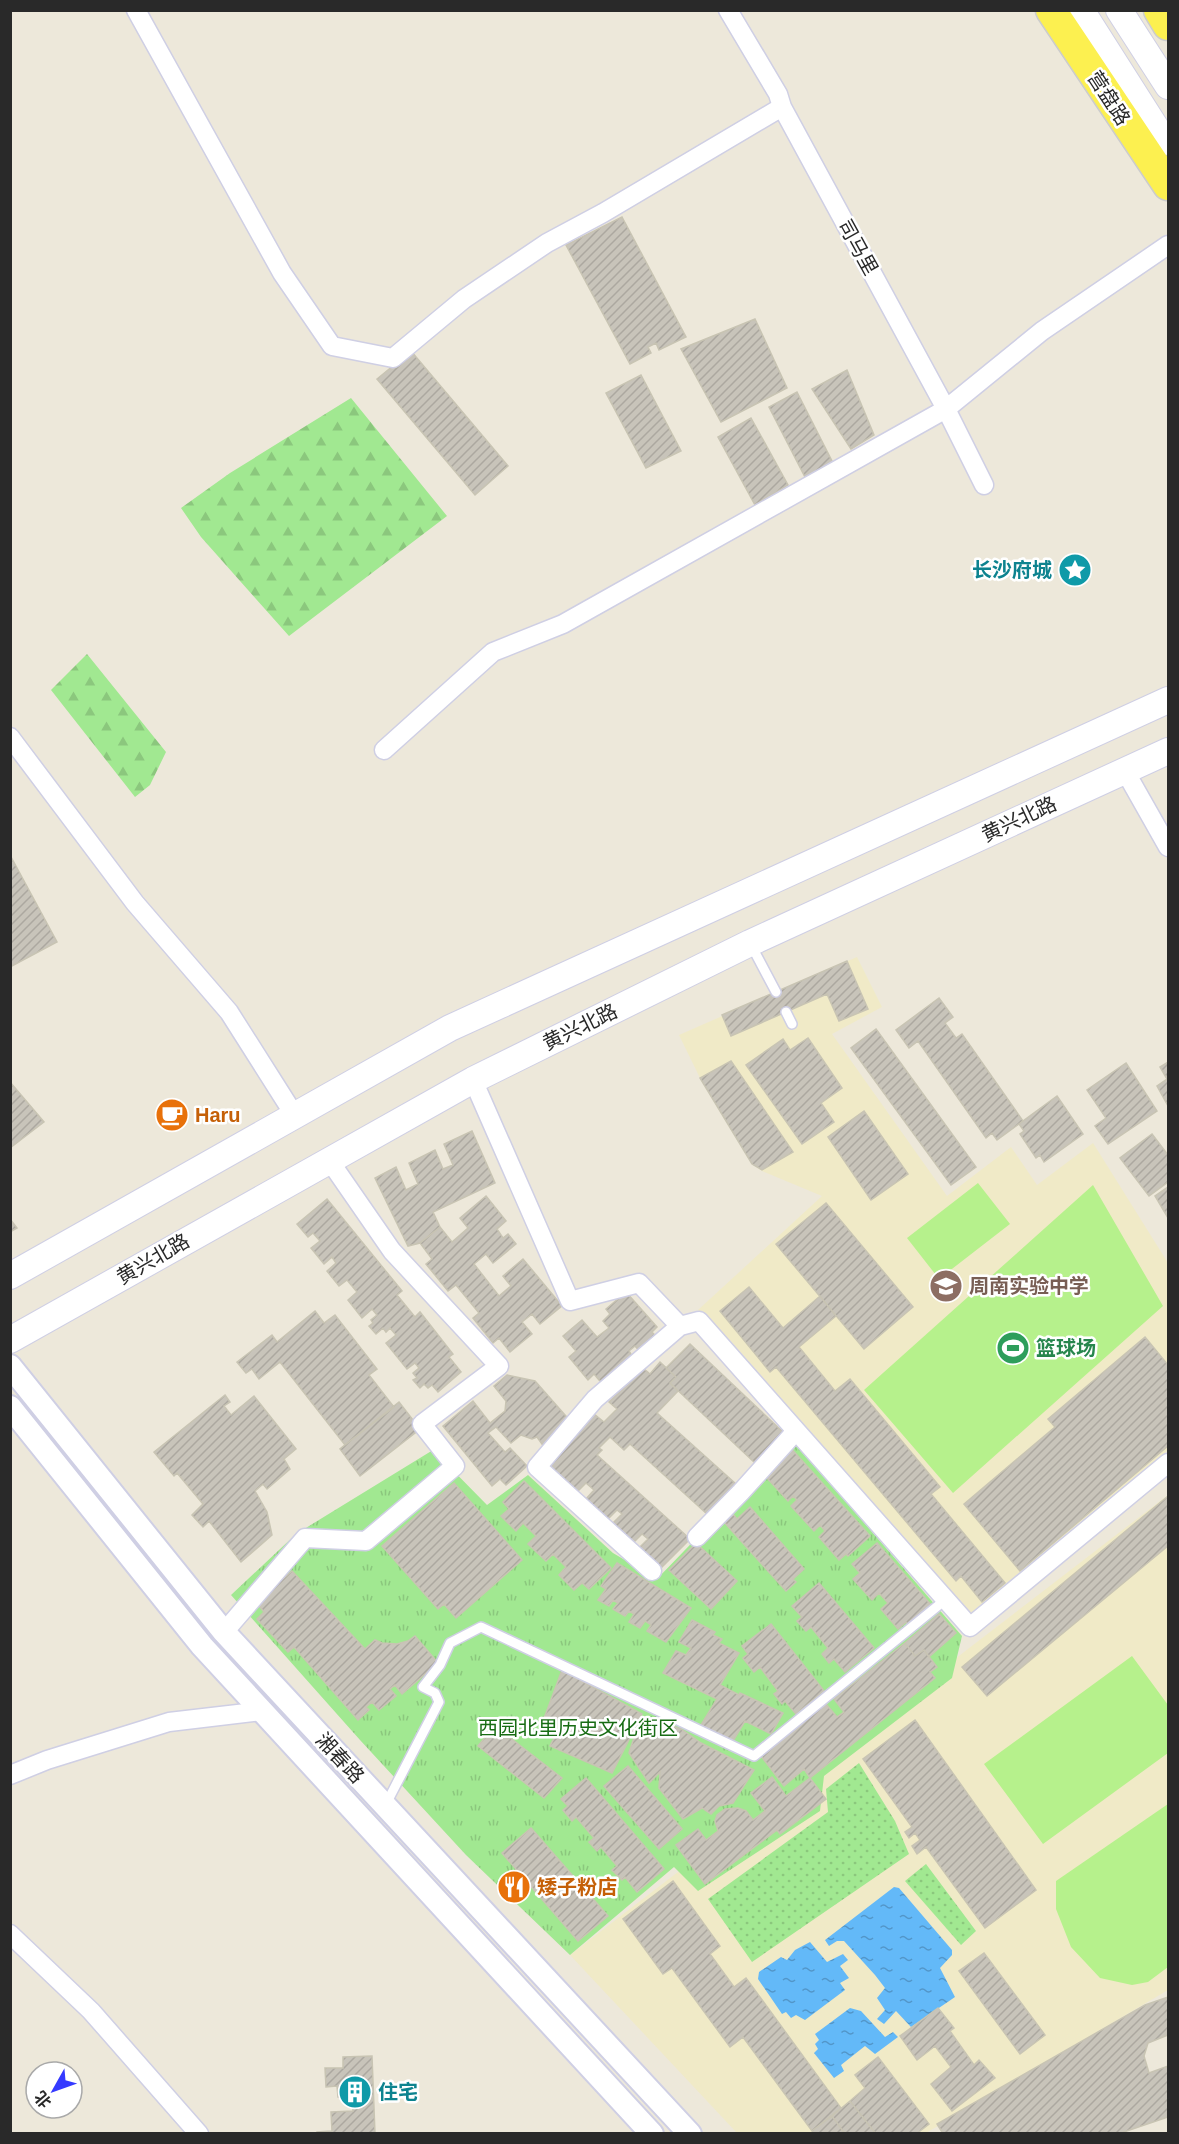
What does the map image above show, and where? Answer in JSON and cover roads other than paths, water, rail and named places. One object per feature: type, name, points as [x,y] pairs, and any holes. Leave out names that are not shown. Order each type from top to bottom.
[{"type":"main road","name":"营盘路","points":[[1051,10],[1168,185]]},
{"type":"main road","name":"营盘路","points":[[1081,10],[1165,142]]},
{"type":"main road","points":[[1119,10],[1168,86]]},
{"type":"main road","points":[[1159,10],[1168,25]]},
{"type":"main road","points":[[10,1276],[450,1028],[1168,700]]},
{"type":"main road","name":"黄兴北路","points":[[10,1340],[473,1080],[750,942],[1168,751]]},
{"type":"street","points":[[136,10],[282,273],[332,346],[393,358],[464,299],[547,243],[613,207],[782,107]]},
{"type":"street","name":"司马里","points":[[728,10],[777,94],[946,409],[984,485]]},
{"type":"street","points":[[384,750],[493,652],[563,624],[946,409],[1042,331],[1168,245]]},
{"type":"street","points":[[10,736],[17,759],[135,903],[229,1012],[295,1116]]},
{"type":"street","points":[[1125,771],[1168,847]]},
{"type":"street","points":[[473,1080],[570,1301],[639,1283],[680,1326]]},
{"type":"street","points":[[224,1632],[305,1538],[366,1541],[455,1466],[422,1424],[499,1366],[392,1251],[329,1160]]},
{"type":"street","points":[[652,1571],[537,1467],[595,1399],[680,1326],[699,1321],[970,1627],[1168,1463]]},
{"type":"street","name":"湘春路","points":[[10,1366],[224,1632],[690,2133]]},
{"type":"street","name":"湘春路","points":[[10,1407],[202,1646],[652,2133]]},
{"type":"street","points":[[697,1537],[796,1431]]},
{"type":"street","points":[[10,1775],[47,1760],[169,1722],[262,1711]]},
{"type":"street","points":[[10,1934],[91,2011],[199,2133]]},
{"type":"lane","points":[[750,942],[776,992]]},
{"type":"lane","points":[[786,1012],[792,1024]]},
{"type":"lane","points":[[385,1806],[439,1702],[435,1693],[423,1687],[440,1665],[450,1643],[481,1628],[754,1756],[945,1600]]},
{"type":"water","points":[[894,1887],[899,1888],[952,1950],[952,1955],[940,1968],[955,1997],[911,2027],[896,2011],[884,2024],[877,2019],[885,2010],[877,1998],[885,1988],[844,1941],[837,1941],[829,1946],[825,1940]]},
{"type":"water","points":[[810,1942],[827,1962],[843,1954],[848,1960],[840,1966],[849,1978],[840,1983],[845,1990],[805,2020],[796,2015],[791,2018],[786,2012],[782,2014],[758,1979],[759,1972],[781,1957],[787,1960],[795,1950]]},
{"type":"water","points":[[850,2008],[861,2011],[885,2037],[893,2032],[898,2037],[875,2054],[865,2046],[841,2065],[844,2071],[834,2078],[814,2053],[818,2049],[815,2044],[819,2040],[815,2034]]},
{"type":"place","name":"长沙府城","points":[[1075,570]]},
{"type":"place","name":"Haru","points":[[172,1115]]},
{"type":"place","name":"周南实验中学","points":[[946,1286]]},
{"type":"place","name":"篮球场","points":[[1013,1348]]},
{"type":"place","name":"矮子粉店","points":[[514,1887]]},
{"type":"place","name":"住宅","points":[[355,2092]]},
{"type":"park label","name":"西园北里历史文化街区","points":[[578,1728]]}]
